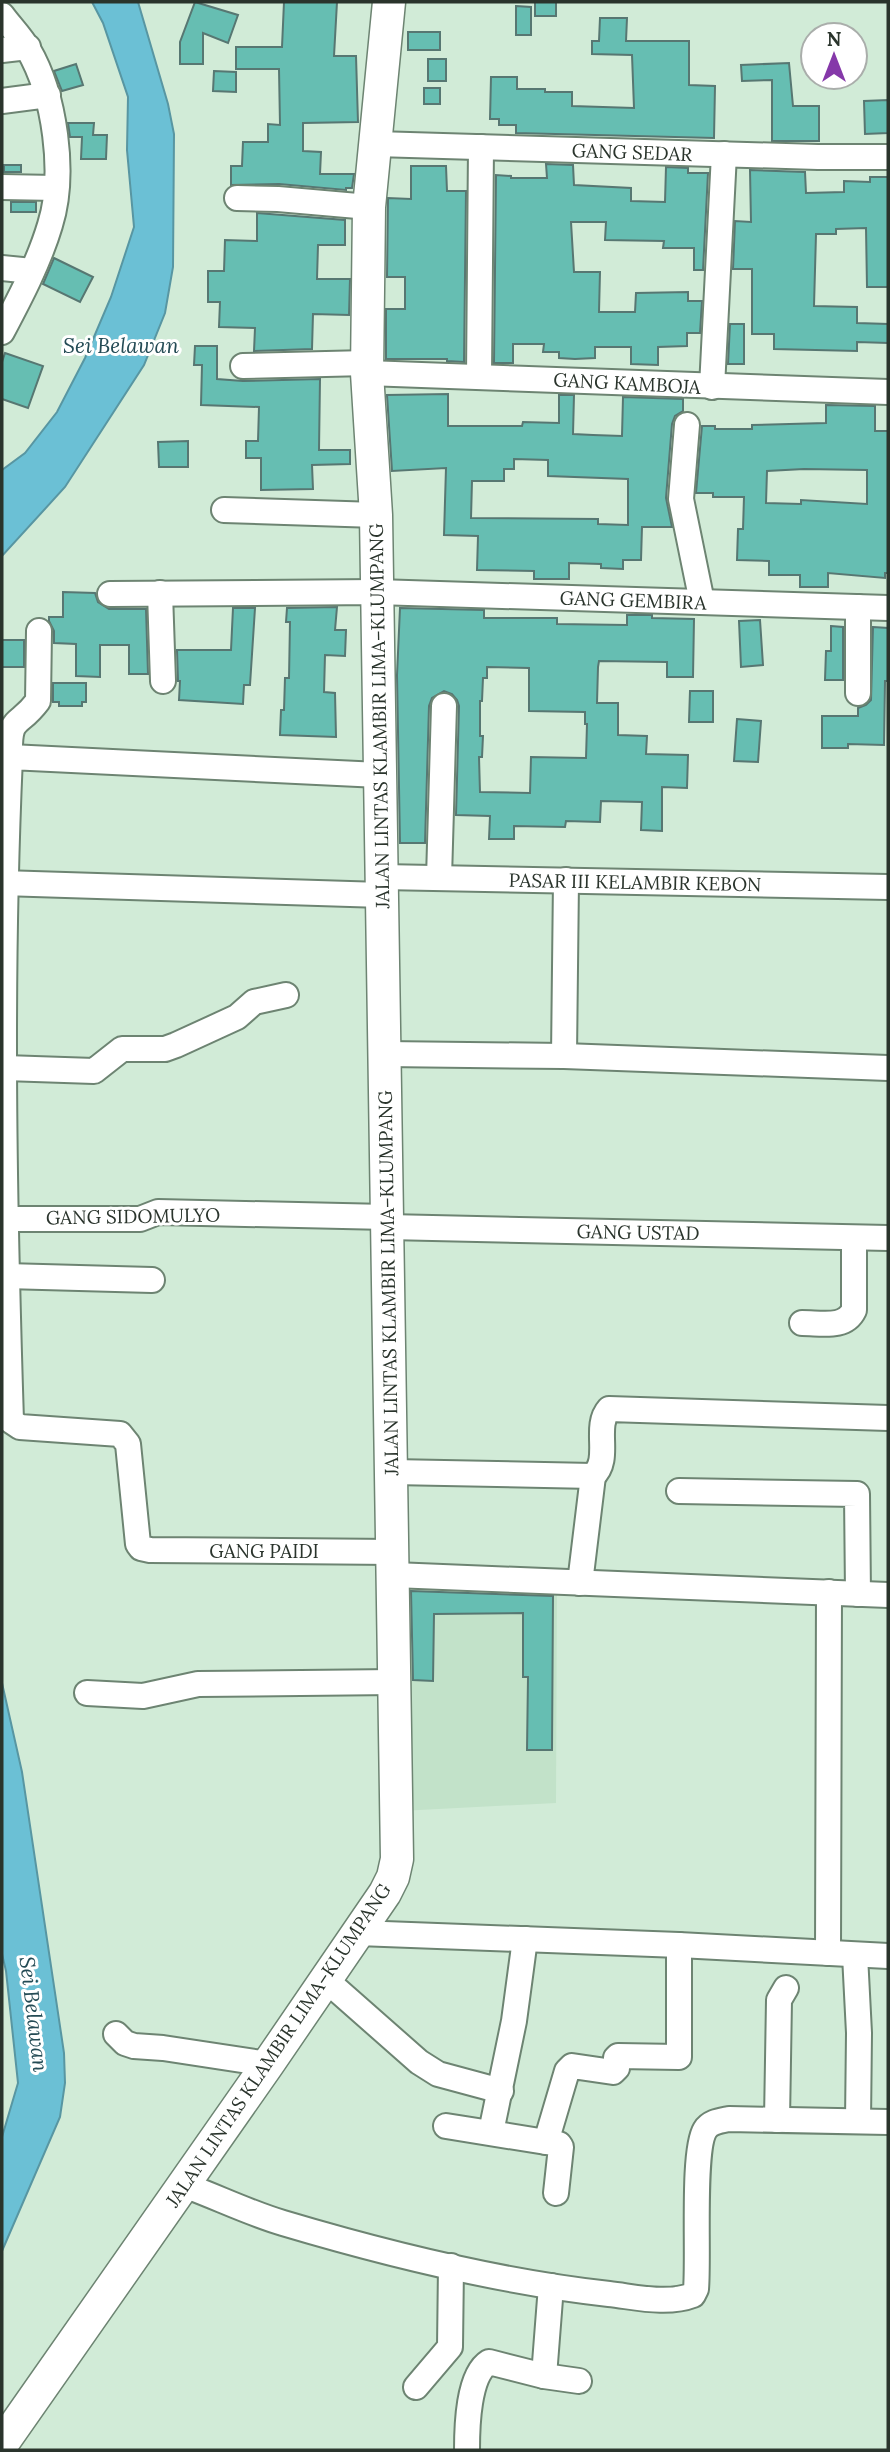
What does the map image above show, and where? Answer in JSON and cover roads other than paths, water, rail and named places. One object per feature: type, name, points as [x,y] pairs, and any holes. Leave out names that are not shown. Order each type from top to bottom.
[{"type":"main road","name":"JALAN LINTAS KLAMBIR LIMA–KLUMPANG","points":[[2,2444],[358,1933],[385,1893],[393,1877],[397,1859],[376,515],[367,368],[369,207],[389,2]]},
{"type":"street","points":[[2,15],[28,47],[48,95],[55,127],[56,188],[50,226],[32,271],[2,332]]},
{"type":"street","points":[[2,50],[28,47]]},
{"type":"street","points":[[2,101],[48,95]]},
{"type":"street","name":"GANG SEDAR","points":[[376,144],[818,158],[888,157]]},
{"type":"street","points":[[479,376],[481,147]]},
{"type":"street","points":[[712,387],[724,154]]},
{"type":"street","points":[[2,187],[56,188]]},
{"type":"street","points":[[237,198],[369,207]]},
{"type":"street","points":[[2,268],[32,271]]},
{"type":"street","name":"GANG KAMBOJA","points":[[243,366],[367,368],[479,376],[888,393]]},
{"type":"street","points":[[687,425],[681,499],[702,602]]},
{"type":"street","points":[[225,510],[376,515]]},
{"type":"street","points":[[160,593],[163,681]]},
{"type":"street","name":"GANG GEMBIRA","points":[[110,594],[377,593],[888,608]]},
{"type":"street","points":[[858,607],[858,693]]},
{"type":"street","points":[[39,631],[38,701],[12,726],[3,883],[6,1276],[152,1280]]},
{"type":"street","points":[[439,878],[444,706]]},
{"type":"street","points":[[10,757],[379,775]]},
{"type":"street","name":"PASAR III KELAMBIR KEBON","points":[[382,886],[439,878],[888,887]]},
{"type":"street","points":[[564,1056],[566,880]]},
{"type":"street","points":[[3,883],[382,886]]},
{"type":"street","points":[[4,1080],[94,1071],[122,1049],[165,1049],[237,1017],[254,1002],[286,995]]},
{"type":"street","points":[[385,1054],[564,1056],[888,1068]]},
{"type":"street","name":"GANG SIDOMULYO","points":[[6,1219],[140,1219],[158,1212],[387,1222]]},
{"type":"street","name":"GANG USTAD","points":[[387,1222],[888,1238]]},
{"type":"street","points":[[802,1323],[845,1322],[850,1319],[854,1310],[854,1238]]},
{"type":"street","name":"GANG PAIDI","points":[[6,1276],[11,1421],[20,1427],[120,1434],[125,1438],[128,1444],[138,1544],[142,1548],[393,1564],[580,1583],[888,1595]]},
{"type":"street","points":[[580,1583],[593,1476],[601,1462],[603,1418],[609,1409],[888,1418]]},
{"type":"street","points":[[392,1472],[593,1476]]},
{"type":"street","points":[[679,1491],[855,1493],[858,1496],[858,1594]]},
{"type":"street","points":[[828,1953],[829,1592]]},
{"type":"street","points":[[87,1693],[143,1696],[198,1684],[395,1682]]},
{"type":"street","points":[[358,1933],[888,1956]]},
{"type":"street","points":[[491,2132],[514,2021],[525,1939]]},
{"type":"street","points":[[546,2142],[570,2068],[613,2072],[617,2068],[616,2056],[679,2057],[679,1945]]},
{"type":"street","points":[[855,1955],[859,2034],[858,2121]]},
{"type":"street","points":[[326,1980],[419,2062],[438,2074],[501,2091]]},
{"type":"street","points":[[777,2120],[779,2000],[786,1988]]},
{"type":"street","points":[[116,2034],[125,2043],[134,2046],[268,2064]]},
{"type":"street","points":[[184,2185],[280,2222],[451,2266],[562,2289],[661,2300],[685,2298],[694,2295],[697,2282],[698,2155],[705,2130],[713,2122],[729,2119],[888,2122]]},
{"type":"street","points":[[446,2126],[559,2144],[561,2147],[556,2193]]},
{"type":"street","points":[[416,2386],[450,2347],[451,2266]]},
{"type":"street","points":[[544,2376],[551,2286]]},
{"type":"street","points":[[467,2450],[467,2424],[475,2380],[483,2365],[489,2362],[544,2376],[579,2381]]},
{"type":"water","name":"Sei Belawan","points":[[92,2],[138,2],[168,104],[174,134],[173,267],[165,313],[144,365],[65,487],[2,556],[2,470],[25,453],[57,412],[85,358],[111,297],[134,227],[127,150],[128,97],[103,23]]},
{"type":"water","name":"Sei Belawan","points":[[2,1683],[22,1772],[64,2053],[65,2083],[60,2117],[2,2251],[2,2137],[18,2083],[2,1954]]}]
